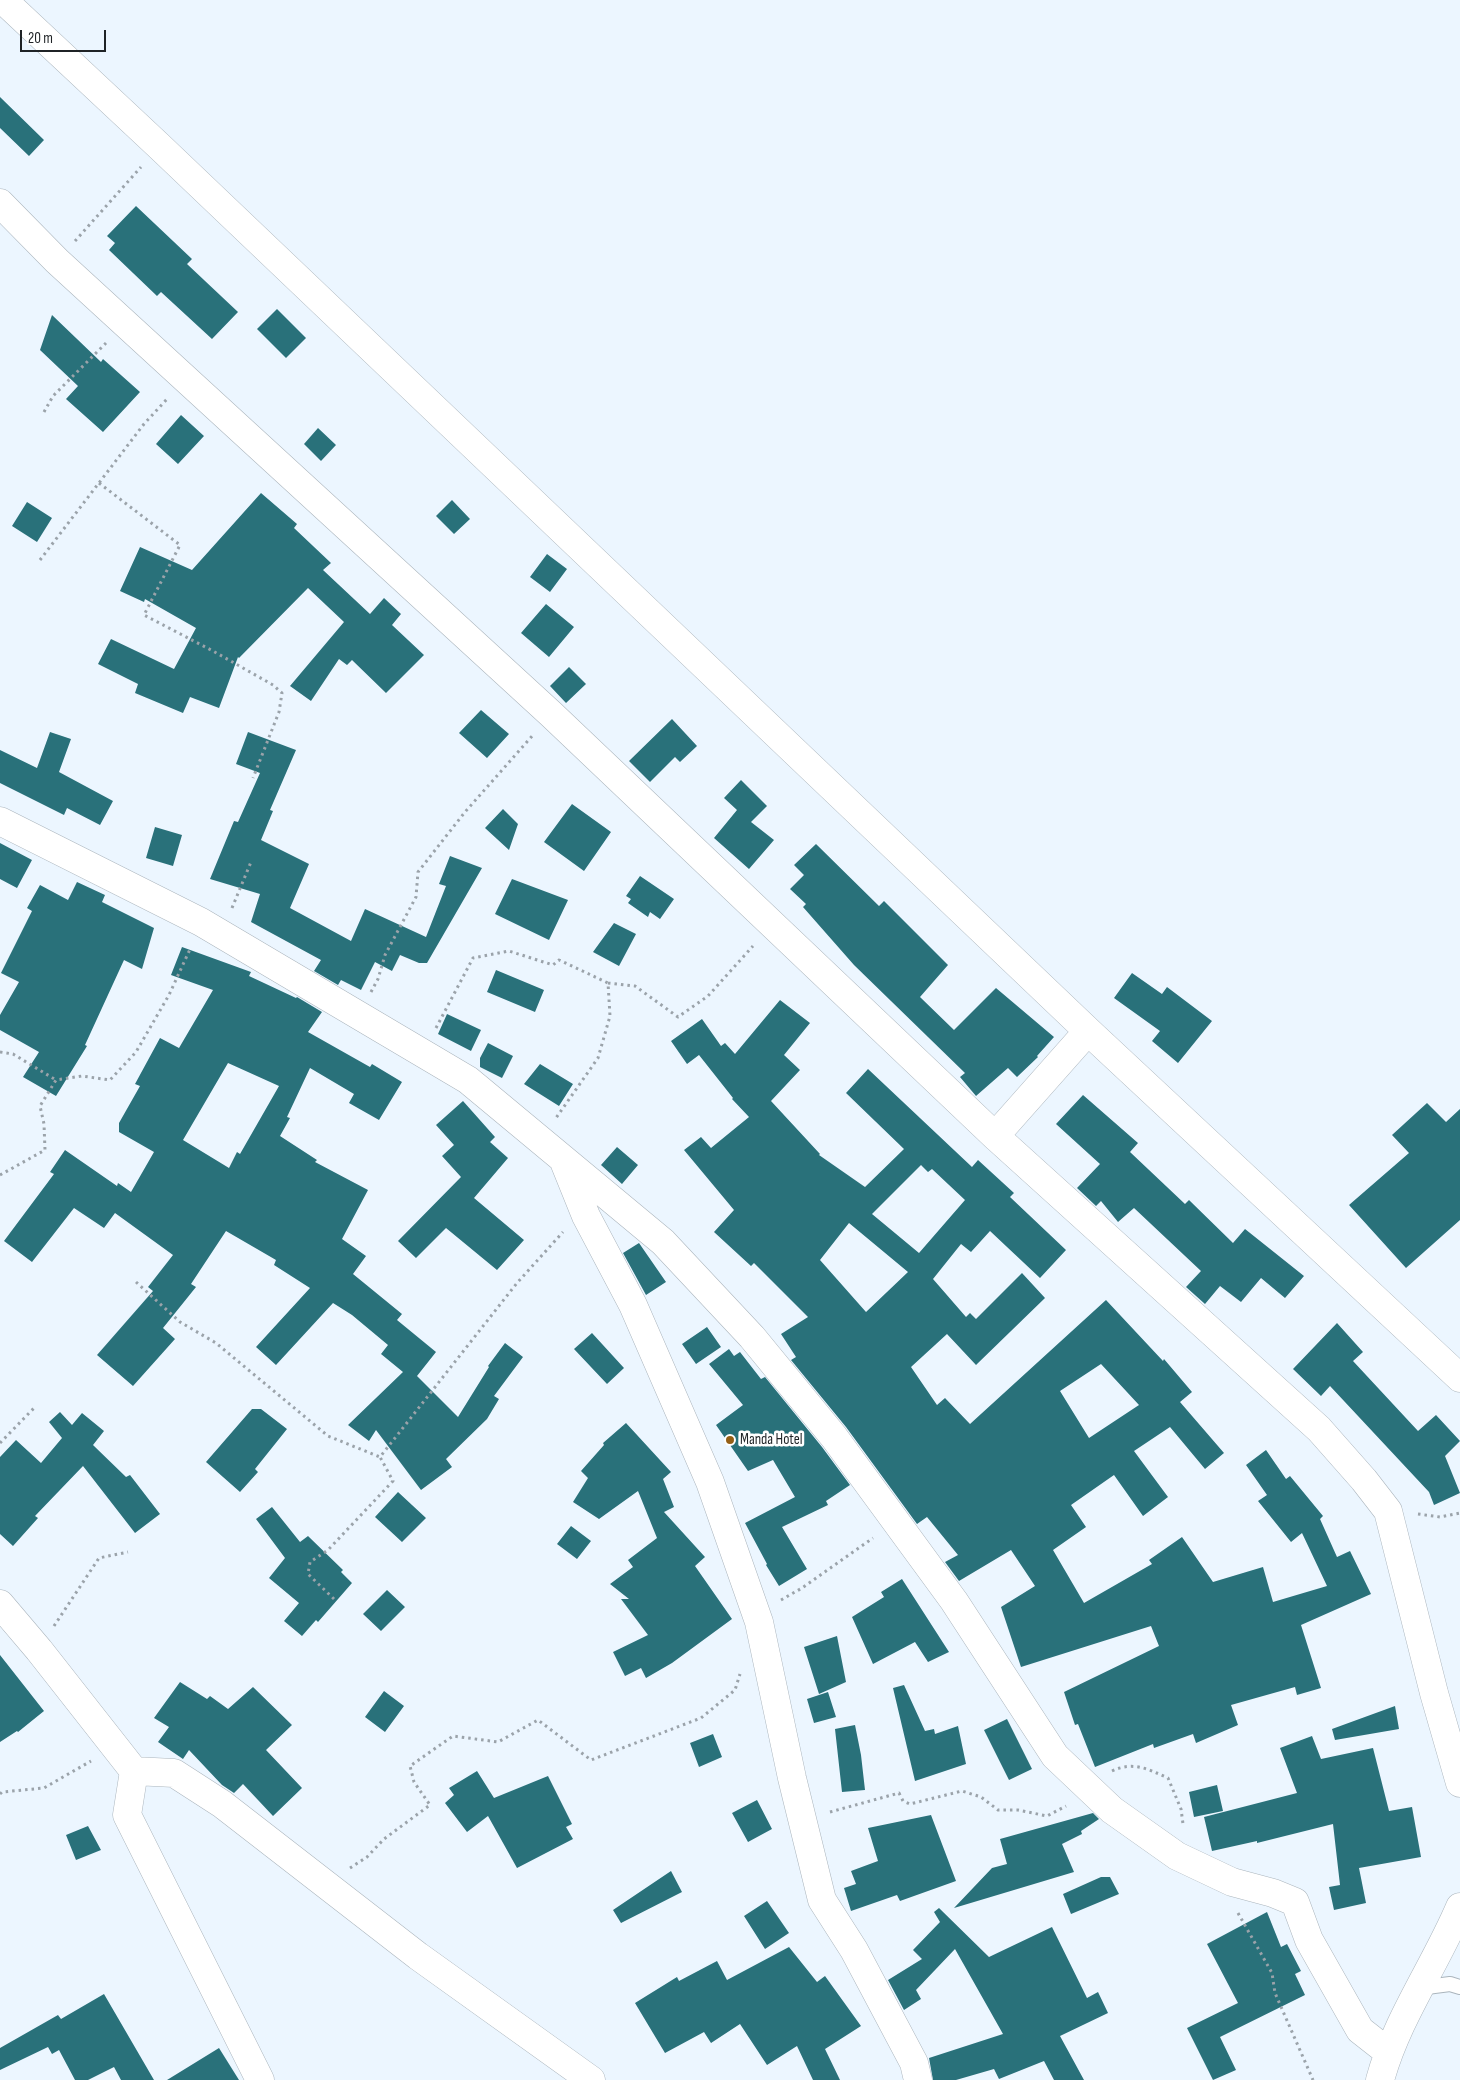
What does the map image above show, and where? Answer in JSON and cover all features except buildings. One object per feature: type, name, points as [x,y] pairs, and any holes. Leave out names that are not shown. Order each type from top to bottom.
[{"type":"street","points":[[3,0],[160,146],[1088,1031],[1460,1378]]},
{"type":"street","points":[[0,203],[58,261],[551,714],[995,1136],[1319,1429],[1364,1480],[1388,1511],[1434,1693],[1460,1783]]},
{"type":"street","points":[[0,821],[211,928],[468,1080],[663,1242],[752,1337],[834,1437],[985,1647],[1055,1756],[1112,1810],[1177,1856],[1224,1878],[1295,1902],[1309,1940],[1360,2030],[1388,2052]]},
{"type":"street","points":[[995,1136],[1088,1031]]},
{"type":"street","points":[[565,1162],[584,1209],[634,1304],[675,1396],[710,1482],[759,1622],[822,1900],[854,1950],[914,2063],[918,2080]]},
{"type":"street","points":[[0,1604],[39,1650],[134,1771],[127,1815],[260,2080]]},
{"type":"street","points":[[134,1771],[174,1773],[222,1804],[418,1956],[592,2080]]},
{"type":"street","points":[[1380,2080],[1388,2052],[1418,1988],[1446,1939],[1460,1907]]},
{"type":"lane","points":[[1418,1988],[1450,1984],[1460,1987]]},
{"type":"path","points":[[58,261],[160,146]]},
{"type":"path","points":[[44,412],[53,396],[126,323]]},
{"type":"path","points":[[40,560],[144,424],[186,379]]},
{"type":"path","points":[[98,483],[180,545],[144,615],[213,651],[273,685],[282,693],[279,712],[253,778]]},
{"type":"path","points":[[360,1015],[378,979],[385,955],[416,897],[418,872],[465,812],[551,714]]},
{"type":"path","points":[[0,1052],[13,1054],[56,1080],[82,1076],[110,1080],[136,1052],[251,862]]},
{"type":"path","points":[[422,1052],[473,958],[509,951],[553,965],[559,960],[608,983],[635,986],[678,1017],[708,996],[773,925]]},
{"type":"path","points":[[540,1141],[598,1058],[610,1016],[608,983]]},
{"type":"path","points":[[0,1175],[45,1150],[44,1124],[40,1106],[56,1080]]},
{"type":"path","points":[[380,1457],[517,1283],[584,1209]]},
{"type":"path","points":[[136,1282],[180,1322],[216,1343],[328,1436],[380,1457],[393,1481],[328,1550],[310,1562],[308,1574],[334,1599]]},
{"type":"path","points":[[0,1443],[35,1407]]},
{"type":"path","points":[[1388,1511],[1440,1517],[1460,1513]]},
{"type":"path","points":[[759,1622],[771,1606],[802,1588],[896,1522]]},
{"type":"path","points":[[39,1650],[99,1558],[128,1552]]},
{"type":"path","points":[[326,1885],[367,1857],[384,1839],[430,1805],[414,1782],[410,1766],[453,1736],[498,1742],[538,1720],[591,1760],[701,1718],[735,1690],[741,1673]]},
{"type":"path","points":[[0,1794],[2,1792],[44,1788],[115,1746]]},
{"type":"path","points":[[803,1819],[899,1793],[903,1801],[910,1804],[962,1791],[981,1797],[998,1810],[1018,1810],[1047,1816],[1076,1800],[1084,1783],[1119,1767],[1140,1766],[1168,1778],[1181,1808],[1186,1860]]},
{"type":"path","points":[[1224,1878],[1231,1900],[1272,1974],[1275,1993],[1313,2080]]},
{"type":"place","name":"Manda Hotel","points":[[730,1440]]}]
